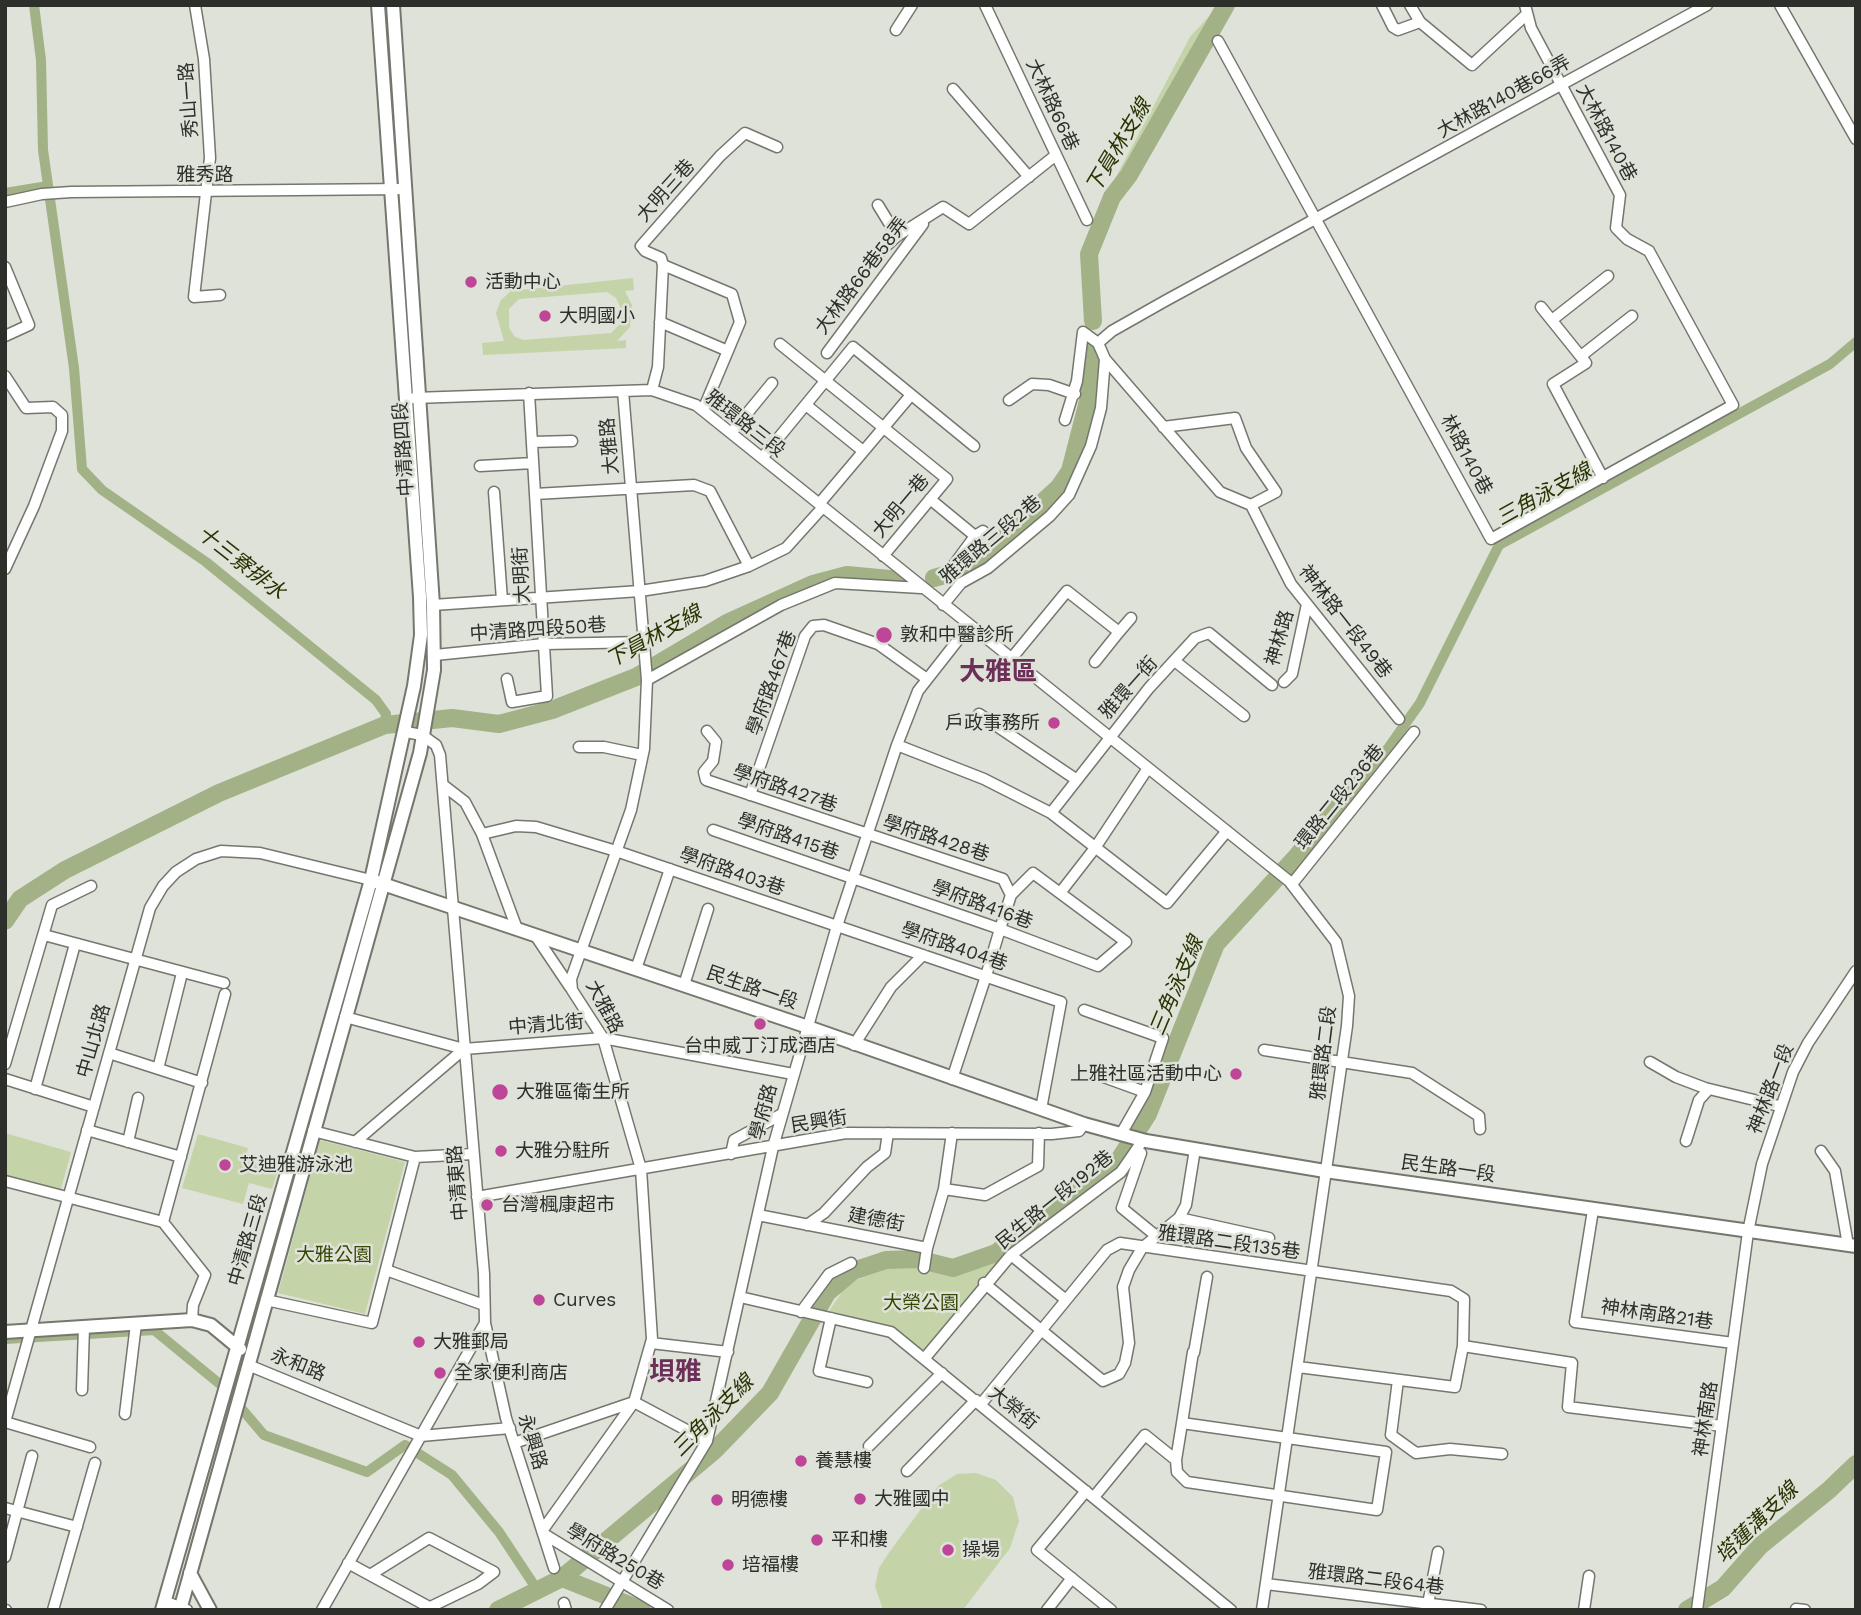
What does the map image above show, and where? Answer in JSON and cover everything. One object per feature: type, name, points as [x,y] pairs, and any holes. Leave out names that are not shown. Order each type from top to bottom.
[{"type":"main road","name":"中清路四段","points":[[376,882],[408,724],[421,635],[378,5]]},
{"type":"main road","name":"中清路四段","points":[[376,882],[420,753],[435,655],[393,5]]},
{"type":"main road","name":"民生路一段","points":[[376,882],[805,1026],[1084,1124],[1144,1140],[1325,1171],[1852,1246]]},
{"type":"main road","name":"中清路三段","points":[[183,1609],[190,1573],[345,1017],[376,882]]},
{"type":"main road","name":"中清路三段","points":[[163,1605],[376,882]]},
{"type":"main road","points":[[5,1332],[30,1335],[84,1327],[192,1320],[211,1325],[238,1344]]},
{"type":"main road","name":"永和路","points":[[238,1344],[248,1365]]},
{"type":"main road","points":[[190,1573],[210,1610]]},
{"type":"street","name":"秀山一路","points":[[195,5],[204,59],[208,112],[208,192],[194,297],[220,295]]},
{"type":"street","points":[[896,30],[912,5]]},
{"type":"street","name":"大林路66巷","points":[[985,5],[1087,220]]},
{"type":"street","points":[[1382,5],[1393,27],[1398,30],[1420,22]]},
{"type":"street","name":"大林路140巷","points":[[1410,5],[1420,22],[1472,65],[1526,9]]},
{"type":"street","name":"大林路140巷66弄","points":[[1098,343],[1112,331],[1707,5]]},
{"type":"street","points":[[1780,5],[1856,139]]},
{"type":"street","name":"大林路140巷","points":[[1526,9],[1531,28],[1620,195],[1616,228],[1627,239],[1649,251],[1733,405]]},
{"type":"street","points":[[1219,41],[1317,219]]},
{"type":"street","points":[[953,89],[1029,177]]},
{"type":"street","name":"大明三巷","points":[[663,265],[661,258],[645,251],[641,246],[720,156],[745,133],[777,147]]},
{"type":"street","name":"大林路66巷58弄","points":[[873,258],[897,236],[943,207],[969,224],[1056,155]]},
{"type":"street","name":"雅秀路","points":[[5,202],[42,194],[71,192],[405,189]]},
{"type":"street","name":"大林路66巷58弄","points":[[877,205],[897,236]]},
{"type":"street","name":"林路140巷","points":[[1317,219],[1491,539],[1733,405]]},
{"type":"street","name":"大林路66巷58弄","points":[[827,353],[926,220]]},
{"type":"street","points":[[652,390],[658,367],[663,265],[732,294],[740,322],[703,410]]},
{"type":"street","points":[[5,267],[29,326],[5,337]]},
{"type":"street","points":[[1552,320],[1608,276]]},
{"type":"street","points":[[1541,307],[1587,363],[1553,383],[1603,478]]},
{"type":"street","points":[[1581,356],[1632,316]]},
{"type":"street","points":[[660,322],[728,351]]},
{"type":"street","points":[[1065,420],[1075,394],[1083,332],[1098,343]]},
{"type":"street","name":"雅環路三段2巷","points":[[943,605],[961,583],[988,568],[1050,516],[1069,495],[1091,446],[1101,408],[1105,359],[1098,343]]},
{"type":"street","points":[[780,344],[883,427]]},
{"type":"street","points":[[762,458],[853,347],[974,446]]},
{"type":"street","points":[[1105,359],[1163,427],[1220,492],[1251,505],[1276,492],[1247,448],[1234,418],[1163,427]]},
{"type":"street","points":[[5,376],[26,408],[53,407],[62,415],[62,430],[34,506],[5,569]]},
{"type":"street","points":[[731,433],[772,383]]},
{"type":"street","points":[[1009,400],[1032,384],[1049,385],[1075,394]]},
{"type":"street","name":"雅環路三段","points":[[406,398],[652,390],[696,405],[969,626]]},
{"type":"street","name":"大雅路","points":[[543,1533],[634,1402],[651,1343],[642,1169],[603,1038],[572,990],[571,979],[579,950],[631,810],[642,755],[647,680],[623,391]]},
{"type":"street","name":"大明街","points":[[508,679],[512,702],[547,696],[529,393]]},
{"type":"street","points":[[433,605],[639,591],[705,581],[749,566],[786,548],[911,395]]},
{"type":"street","points":[[806,405],[863,451]]},
{"type":"street","name":"大明一巷","points":[[883,427],[947,479],[883,556]]},
{"type":"street","points":[[532,442],[572,441]]},
{"type":"street","points":[[480,466],[533,463]]},
{"type":"street","points":[[535,494],[694,485],[710,491],[749,566]]},
{"type":"street","points":[[494,492],[502,600]]},
{"type":"street","points":[[930,499],[979,533],[953,566]]},
{"type":"street","name":"神林路一段49巷","points":[[1251,505],[1282,567],[1307,604],[1399,719]]},
{"type":"street","points":[[647,680],[781,605],[835,583],[871,582],[922,588]]},
{"type":"street","points":[[1011,659],[1067,591],[1119,632]]},
{"type":"street","name":"神林路","points":[[1284,682],[1292,674],[1307,604]]},
{"type":"street","points":[[1095,662],[1130,618]]},
{"type":"street","name":"學府路467巷","points":[[750,795],[805,636],[813,626],[824,625],[878,644],[927,679]]},
{"type":"street","name":"雅環路二段","points":[[969,626],[1291,883],[1336,942],[1344,967],[1349,996],[1342,1062],[1262,1610]]},
{"type":"street","name":"學府路","points":[[610,1601],[707,1441],[773,1147],[805,1026],[836,926],[918,691],[969,626]]},
{"type":"street","name":"雅環一街","points":[[1051,813],[1149,688],[1195,638],[1209,634],[1272,685]]},
{"type":"street","name":"中清路四段50巷","points":[[435,655],[544,643],[644,642]]},
{"type":"street","name":"雅環一街","points":[[1175,662],[1244,716]]},
{"type":"street","points":[[979,714],[1077,780]]},
{"type":"street","points":[[408,724],[422,732]]},
{"type":"street","name":"學府路427巷","points":[[707,731],[716,742],[713,761],[704,772],[706,780],[867,835]]},
{"type":"street","name":"中清東路","points":[[422,732],[436,746],[443,785],[485,1323]]},
{"type":"street","name":"環路二段236巷","points":[[1291,883],[1414,732]]},
{"type":"street","points":[[897,745],[984,779],[1051,813],[1167,903],[1227,831]]},
{"type":"street","points":[[579,747],[604,747],[642,755]]},
{"type":"street","points":[[952,1079],[1011,895],[1033,873],[1060,893],[1095,848],[1148,768]]},
{"type":"street","points":[[443,785],[465,803],[482,834],[517,929]]},
{"type":"street","name":"學府路403巷","points":[[482,834],[516,827],[536,827],[616,851],[836,926]]},
{"type":"street","name":"學府路415巷","points":[[713,830],[853,878]]},
{"type":"street","name":"學府路428巷","points":[[867,835],[1003,879],[1011,895]]},
{"type":"street","name":"中山北路","points":[[5,1422],[150,908],[176,872],[197,859],[221,852],[260,853],[376,882]]},
{"type":"street","points":[[636,969],[670,869]]},
{"type":"street","name":"學府路416巷","points":[[853,878],[1098,966],[1126,942],[1060,893]]},
{"type":"street","points":[[5,1064],[52,905],[91,886]]},
{"type":"street","points":[[684,985],[708,909]]},
{"type":"street","name":"學府路404巷","points":[[836,926],[1061,1002],[1041,1109]]},
{"type":"street","points":[[44,935],[182,973],[225,989],[163,1222]]},
{"type":"street","points":[[536,935],[572,990]]},
{"type":"street","points":[[35,1089],[75,944]]},
{"type":"street","points":[[854,1045],[891,987],[923,955]]},
{"type":"street","name":"神林路一段","points":[[1748,1232],[1762,1164],[1779,1106],[1808,1042],[1851,986],[1856,971]]},
{"type":"street","points":[[158,1069],[182,973]]},
{"type":"street","points":[[1084,1010],[1163,1038],[1145,1092],[1121,1134]]},
{"type":"street","name":"中清北街","points":[[345,1017],[464,1049],[603,1038],[793,1074]]},
{"type":"street","points":[[355,1142],[464,1049]]},
{"type":"street","points":[[1264,1050],[1412,1073],[1479,1116],[1480,1129]]},
{"type":"street","points":[[109,1053],[202,1083]]},
{"type":"street","points":[[1650,1062],[1676,1077],[1709,1089],[1779,1106]]},
{"type":"street","points":[[1098,1075],[1145,1092]]},
{"type":"street","points":[[5,1080],[94,1107]]},
{"type":"street","points":[[1685,1141],[1699,1100],[1709,1089]]},
{"type":"street","points":[[128,1142],[138,1098]]},
{"type":"street","points":[[731,1154],[734,1140],[782,1114]]},
{"type":"street","name":"民興街","points":[[477,1197],[846,1133],[1039,1133],[1079,1131],[1084,1124]]},
{"type":"street","points":[[87,1130],[181,1157]]},
{"type":"street","points":[[313,1131],[415,1157],[473,1154]]},
{"type":"street","points":[[807,1225],[824,1213],[867,1167],[885,1153],[888,1133]]},
{"type":"street","name":"建德街","points":[[758,1215],[928,1248],[944,1189],[952,1133]]},
{"type":"street","points":[[944,1189],[985,1195],[1038,1166],[1039,1133]]},
{"type":"street","points":[[1144,1140],[1122,1208],[1155,1235]]},
{"type":"street","name":"民生路一段192巷","points":[[924,1359],[1011,1255],[1121,1172],[1144,1140]]},
{"type":"street","points":[[985,1283],[1103,1381],[1118,1374],[1125,1363],[1129,1326],[1123,1287],[1142,1248],[1179,1218],[1186,1205],[1195,1149]]},
{"type":"street","points":[[1821,1151],[1835,1171],[1852,1246]]},
{"type":"street","points":[[266,1300],[372,1323],[415,1157]]},
{"type":"street","points":[[5,1181],[163,1222],[205,1276],[193,1305],[192,1320]]},
{"type":"street","name":"神林南路21巷","points":[[1593,1210],[1575,1322],[1733,1343]]},
{"type":"street","points":[[1179,1218],[1269,1238]]},
{"type":"street","name":"神林南路","points":[[1697,1610],[1748,1232]]},
{"type":"street","name":"雅環路二段135巷","points":[[907,1471],[979,1402],[1107,1250],[1121,1243],[1451,1291],[1464,1299],[1463,1346]]},
{"type":"street","points":[[924,1268],[928,1248]]},
{"type":"street","points":[[1011,1255],[1066,1300]]},
{"type":"street","points":[[803,1312],[829,1274],[851,1263]]},
{"type":"street","points":[[386,1270],[484,1306]]},
{"type":"street","points":[[1182,1423],[1386,1452],[1377,1510],[1194,1484],[1177,1472],[1176,1460],[1193,1352],[1207,1277]]},
{"type":"street","name":"大榮街","points":[[740,1297],[891,1332],[1231,1610]]},
{"type":"street","points":[[829,1318],[820,1371],[867,1382]]},
{"type":"street","points":[[322,1610],[485,1323]]},
{"type":"street","name":"永興路","points":[[485,1323],[514,1443],[554,1568]]},
{"type":"street","points":[[125,1414],[136,1324]]},
{"type":"street","points":[[82,1390],[84,1327]]},
{"type":"street","points":[[651,1343],[728,1352]]},
{"type":"street","points":[[1298,1367],[1455,1387],[1463,1346],[1573,1363],[1568,1406],[1722,1426]]},
{"type":"street","name":"永和路","points":[[248,1365],[421,1436],[510,1428]]},
{"type":"street","points":[[869,1446],[942,1373]]},
{"type":"street","points":[[1398,1380],[1391,1435],[1416,1453],[1450,1449],[1502,1454]]},
{"type":"street","points":[[514,1443],[634,1402],[707,1441]]},
{"type":"street","points":[[5,1422],[90,1447]]},
{"type":"street","points":[[1111,1610],[1037,1550],[1146,1435],[1176,1460]]},
{"type":"street","points":[[5,1557],[33,1456]]},
{"type":"street","points":[[53,1610],[95,1463]]},
{"type":"street","points":[[5,1508],[77,1528]]},
{"type":"street","name":"學府路250巷","points":[[543,1533],[668,1610]]},
{"type":"street","points":[[348,1563],[427,1608],[478,1584],[494,1572],[429,1538],[370,1575]]},
{"type":"street","points":[[1427,1607],[1438,1552]]},
{"type":"street","points":[[1584,1610],[1588,1576]]},
{"type":"street","points":[[1047,1610],[1072,1578]]},
{"type":"street","name":"雅環路二段64巷","points":[[1266,1584],[1427,1607],[1481,1610]]},
{"type":"street","points":[[163,1605],[183,1609]]},
{"type":"green space","points":[[1212,13],[1216,14],[1141,148],[1100,207],[1190,37]]},
{"type":"green space","points":[[633,278],[634,290],[625,291],[632,305],[630,327],[617,341],[626,340],[626,348],[483,355],[482,343],[504,341],[496,313],[501,300],[511,291]],"holes":[[[607,292],[616,298],[621,309],[620,324],[611,333],[524,340],[515,337],[509,328],[509,309],[519,299]]]},
{"type":"green space","points":[[5,1133],[71,1152],[60,1193],[5,1178]]},
{"type":"green space","name":"艾迪雅游泳池","points":[[198,1134],[248,1148],[245,1160],[278,1170],[272,1189],[249,1183],[243,1204],[182,1188]]},
{"type":"green space","name":"大雅公園","points":[[320,1140],[405,1162],[365,1314],[278,1293]]},
{"type":"green space","name":"大榮公園","points":[[1009,1255],[930,1349],[922,1350],[894,1327],[829,1311],[848,1283],[892,1267],[919,1266],[950,1274],[963,1274]]},
{"type":"green space","points":[[976,1473],[996,1480],[1013,1497],[1019,1521],[1010,1548],[963,1610],[883,1610],[875,1586],[879,1568],[888,1554],[938,1486],[957,1474]]},
{"type":"waterway","name":"十三寮排水","points":[[34,5],[41,60],[43,150],[74,368],[82,469],[102,490],[206,562],[376,700],[386,714],[385,725]]},
{"type":"waterway","name":"下員林支線","points":[[1093,321],[1089,254],[1112,197],[1129,175],[1226,5]]},
{"type":"waterway","points":[[5,193],[48,186]]},
{"type":"waterway","name":"三角泳支線","points":[[1366,773],[1389,747],[1420,703],[1499,545],[1830,364],[1856,342]]},
{"type":"waterway","name":"下員林支線","points":[[934,578],[966,569],[983,557],[1059,487],[1070,471],[1088,401],[1092,347]]},
{"type":"waterway","name":"下員林支線","points":[[5,921],[20,899],[65,870],[219,793],[385,725],[452,718],[499,724],[552,710],[636,677],[727,623],[813,584],[847,575],[900,580]]},
{"type":"waterway","name":"三角泳支線","points":[[498,1610],[562,1578],[715,1450],[770,1393],[827,1293],[853,1271],[886,1260],[917,1259],[953,1268],[996,1253],[1117,1163],[1148,1114],[1216,944],[1296,857],[1366,773]]},
{"type":"waterway","points":[[5,1339],[154,1330],[221,1385]]},
{"type":"waterway","points":[[229,1394],[264,1435],[367,1472],[405,1445],[452,1475],[499,1532],[538,1591]]},
{"type":"waterway","name":"塔蓮溝支線","points":[[1687,1610],[1723,1588],[1760,1546],[1829,1490],[1856,1464]]},
{"type":"waterway","points":[[562,1578],[642,1610]]},
{"type":"place","name":"活動中心","points":[[471,282]]},
{"type":"place","name":"大明國小","points":[[545,316]]},
{"type":"place","name":"敦和中醫診所","points":[[884,635]]},
{"type":"place","name":"戶政事務所","points":[[1054,723]]},
{"type":"place","name":"台中威丁汀成酒店","points":[[760,1024]]},
{"type":"place","name":"上雅社區活動中心","points":[[1236,1074]]},
{"type":"place","name":"大雅區衛生所","points":[[500,1092]]},
{"type":"place","name":"大雅分駐所","points":[[501,1151]]},
{"type":"place","name":"艾迪雅游泳池","points":[[225,1165]]},
{"type":"place","name":"台灣楓康超市","points":[[487,1205]]},
{"type":"place","name":"Curves","points":[[539,1300]]},
{"type":"place","name":"大雅郵局","points":[[419,1342]]},
{"type":"place","name":"全家便利商店","points":[[440,1373]]},
{"type":"place","name":"養慧樓","points":[[801,1461]]},
{"type":"place","name":"大雅國中","points":[[860,1499]]},
{"type":"place","name":"明德樓","points":[[717,1500]]},
{"type":"place","name":"平和樓","points":[[817,1540]]},
{"type":"place","name":"操場","points":[[948,1550]]},
{"type":"place","name":"培福樓","points":[[728,1565]]},
{"type":"district","name":"大雅區","points":[[998,672]]},
{"type":"district","name":"垻雅","points":[[675,1372]]}]
